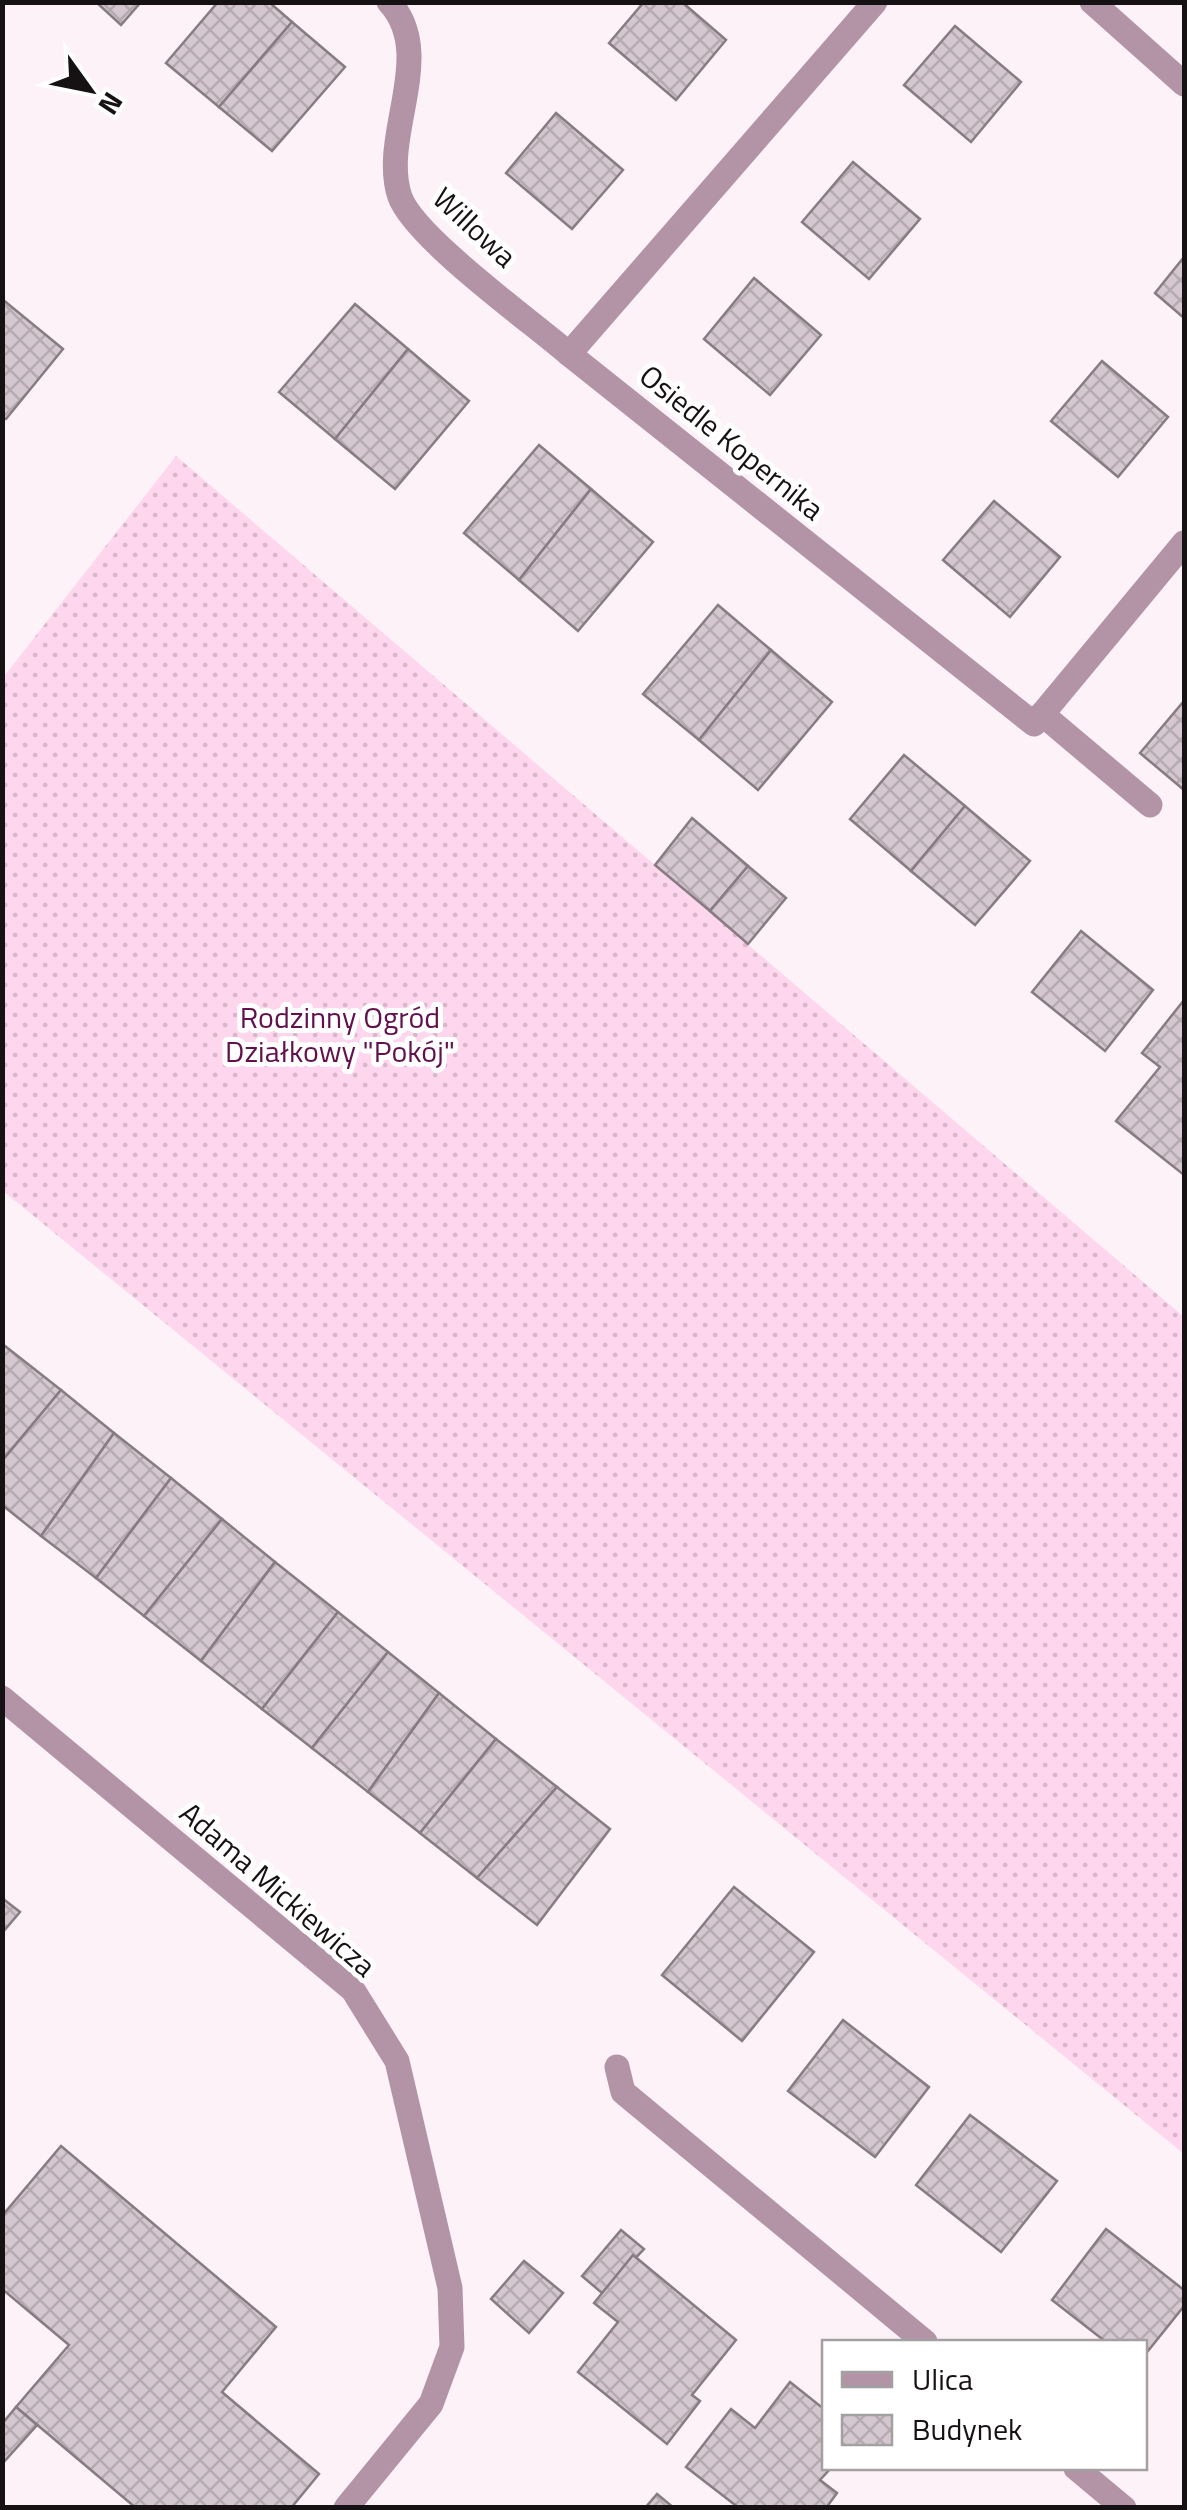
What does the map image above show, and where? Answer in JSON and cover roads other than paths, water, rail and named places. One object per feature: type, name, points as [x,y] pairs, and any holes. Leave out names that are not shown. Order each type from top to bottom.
[{"type":"street","name":"Willowa","points":[[389,2],[404,26],[409,50],[396,164],[401,200],[422,227],[569,354]]},
{"type":"street","points":[[569,354],[875,2]]},
{"type":"street","points":[[1092,2],[1184,84]]},
{"type":"street","name":"Osiedle Kopernika","points":[[569,354],[1034,724],[1042,714]]},
{"type":"street","points":[[1150,804],[1042,714],[1184,543]]},
{"type":"street","name":"Adama Mickiewicza","points":[[2,1698],[353,1990],[397,2061],[450,2288],[452,2347],[431,2404],[346,2508]]},
{"type":"street","points":[[617,2067],[622,2092],[923,2340]]},
{"type":"street","points":[[1078,2470],[1124,2508]]},
{"type":"park label","name":"Rodzinny Ogród Działkowy \"Pokój\"","points":[[340,1034]]}]
